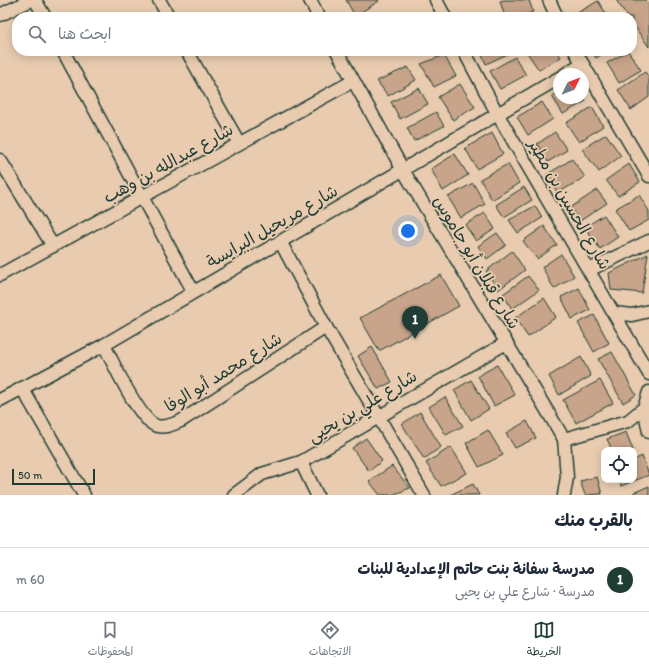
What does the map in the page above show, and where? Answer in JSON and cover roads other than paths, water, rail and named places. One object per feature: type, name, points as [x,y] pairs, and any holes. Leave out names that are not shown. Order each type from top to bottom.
[{"type":"street","points":[[0,15],[31,0]]},
{"type":"street","points":[[36,0],[42,12]]},
{"type":"street","points":[[159,0],[166,12]]},
{"type":"street","points":[[310,0],[316,12]]},
{"type":"street","points":[[436,0],[442,12]]},
{"type":"street","points":[[549,0],[555,12]]},
{"type":"street","points":[[66,56],[193,292]]},
{"type":"street","points":[[190,56],[238,143]]},
{"type":"street","name":"شارع قبلان أبو جاموس","points":[[340,56],[403,170],[564,439],[567,477],[564,495]]},
{"type":"street","name":"شارع الحسين بن مطير","points":[[467,56],[498,115],[649,374]]},
{"type":"street","points":[[577,56],[649,176]]},
{"type":"street","points":[[575,68],[581,64]]},
{"type":"street","name":"شارع عبدالله بن وهب","points":[[0,275],[353,81]]},
{"type":"street","name":"شارع مريحيل البرايسة","points":[[0,400],[104,345],[553,82]]},
{"type":"street","points":[[0,160],[53,246]]},
{"type":"street","points":[[280,241],[326,328],[424,495]]},
{"type":"street","points":[[589,270],[649,242]]},
{"type":"street","points":[[614,313],[632,315],[649,311]]},
{"type":"street","name":"شارع محمد أبو الوفا","points":[[104,345],[137,407],[145,418],[156,425],[167,426],[181,421],[326,328]]},
{"type":"street","name":"شارع علي بن يحيى","points":[[234,495],[262,474],[301,462],[377,416],[506,342]]},
{"type":"street","points":[[22,388],[84,495]]},
{"type":"street","points":[[564,439],[621,424],[634,418],[644,408],[649,392]]},
{"type":"street","points":[[644,408],[649,432]]},
{"type":"street","points":[[301,462],[317,495]]},
{"type":"place","name":"مدرسة سفانة بنت حاتم الإعدادية للبنات","points":[[415,339]]}]
